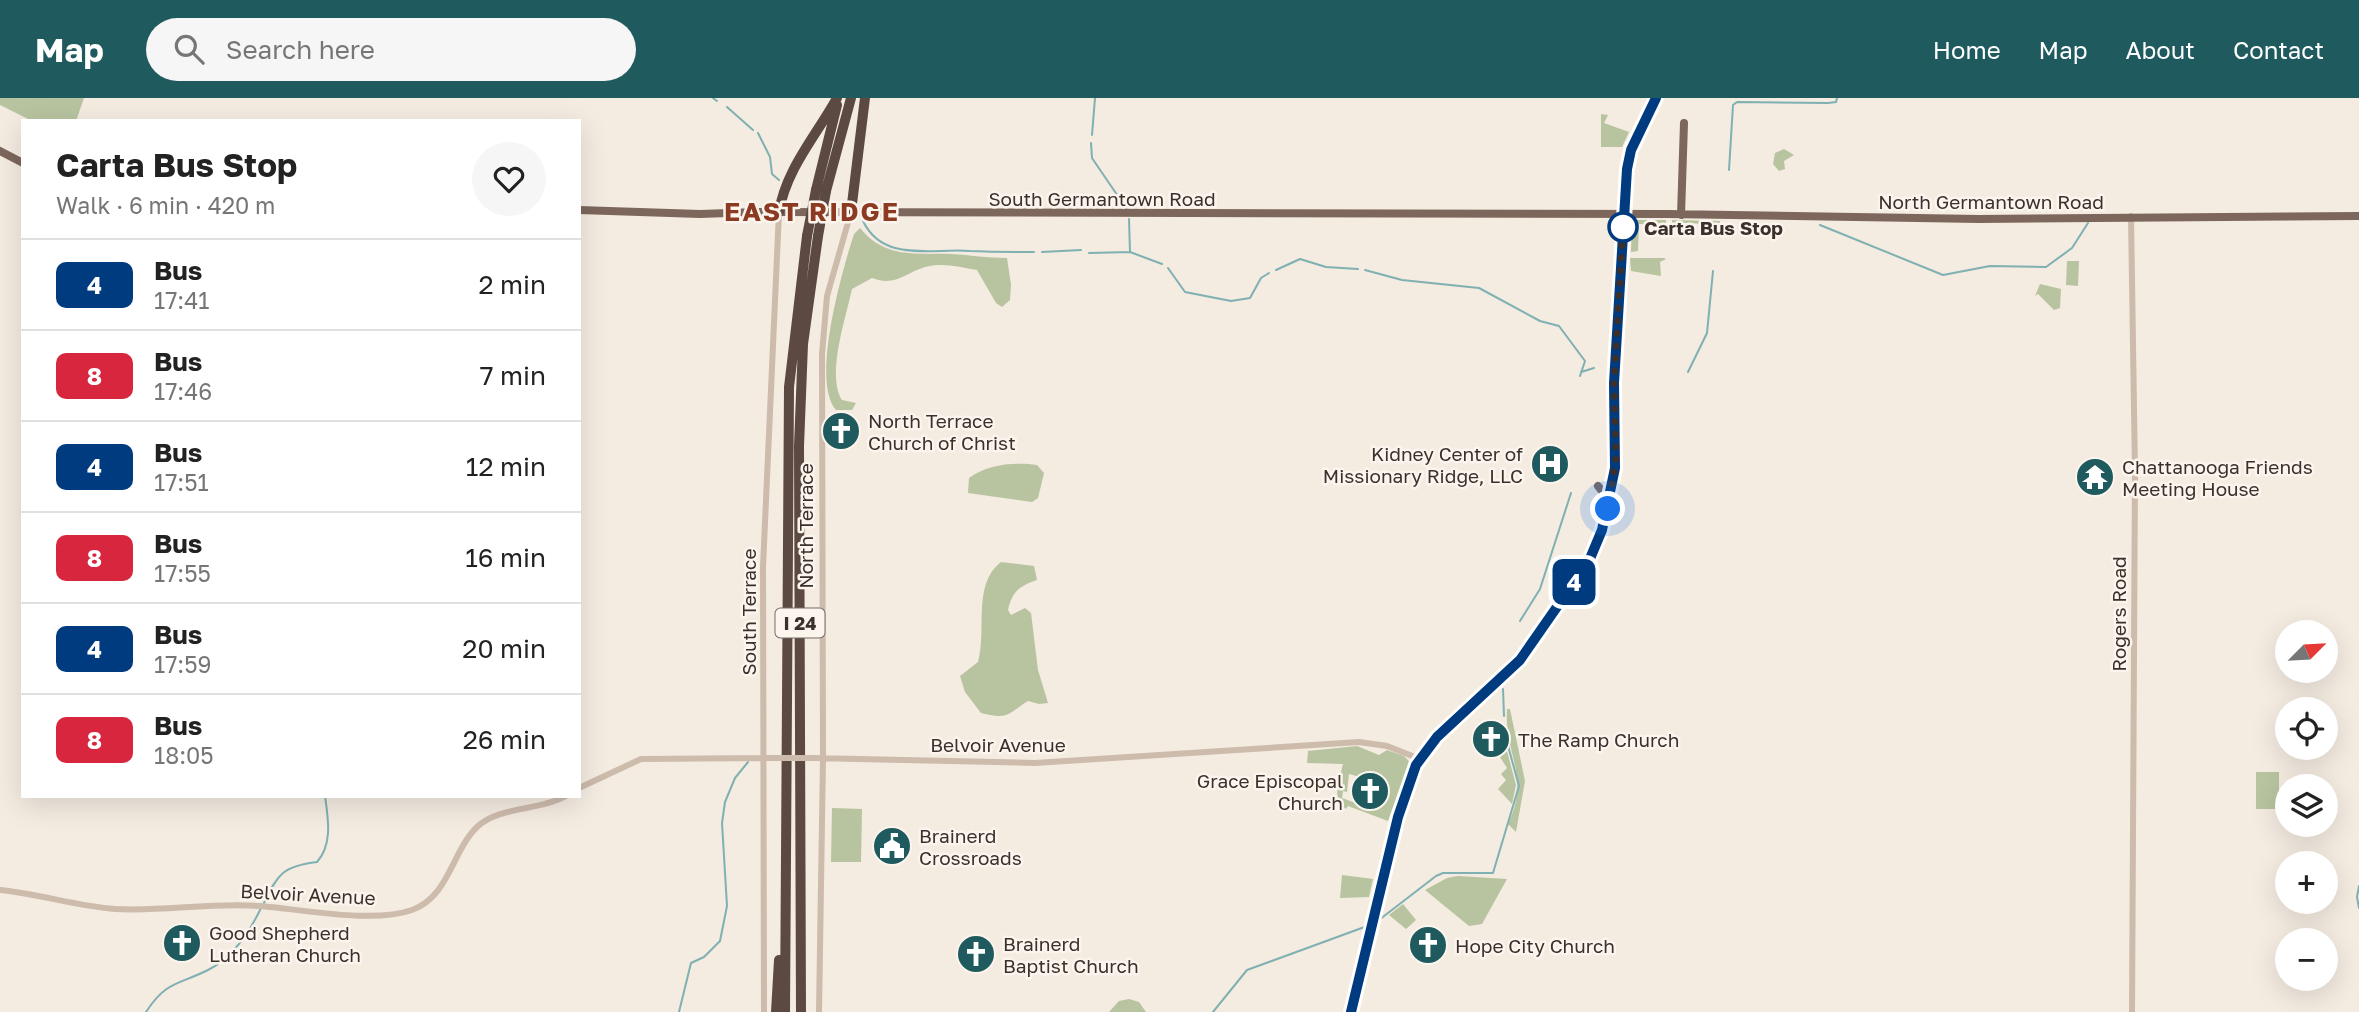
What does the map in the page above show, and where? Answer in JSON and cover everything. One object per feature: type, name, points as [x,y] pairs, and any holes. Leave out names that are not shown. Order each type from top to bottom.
[{"type":"highway","name":"I 24","points":[[785,1012],[789,387],[812,236],[838,98]]},
{"type":"highway","points":[[779,212],[790,173],[817,135],[838,98]]},
{"type":"highway","name":"I 24","points":[[821,191],[851,98]]},
{"type":"highway","points":[[850,212],[865,98]]},
{"type":"highway","name":"I 24","points":[[803,1012],[799,446],[803,344],[812,236]]},
{"type":"highway","points":[[776,1012],[785,848]]},
{"type":"main road","points":[[1351,1012],[1398,817],[1420,759],[1437,737],[1516,665],[1593,553],[1609,502],[1616,459],[1614,383],[1624,214],[1631,150],[1656,98]]},
{"type":"main road","points":[[1681,215],[1684,123]]},
{"type":"main road","points":[[0,151],[21,162]]},
{"type":"main road","name":"South Germantown Road","points":[[581,211],[700,214],[1624,214]]},
{"type":"main road","name":"North Germantown Road","points":[[1624,214],[1979,219],[2359,216]]},
{"type":"main road","points":[[1598,486],[1605,492],[1609,502]]},
{"type":"main road","points":[[1569,588],[1579,585],[1588,587]]},
{"type":"street","name":"South Terrace","points":[[765,1012],[763,567],[779,212]]},
{"type":"street","name":"North Terrace","points":[[819,1012],[823,758],[822,354],[827,296],[850,212]]},
{"type":"street","name":"Rogers Road","points":[[2131,216],[2135,472],[2132,1012]]},
{"type":"street","name":"Belvoir Avenue","points":[[581,788],[641,759],[823,758],[1035,763],[1359,742],[1387,746],[1420,759]]},
{"type":"street","name":"Belvoir Avenue","points":[[0,890],[34,893],[113,909],[255,906],[333,914],[402,913],[421,906],[432,896],[455,864],[472,832],[484,822],[553,804],[563,798]]},
{"type":"green space","points":[[0,98],[84,98],[77,119],[28,119],[0,105]]},
{"type":"green space","points":[[1601,114],[1608,115],[1604,123],[1629,132],[1622,147],[1601,147]]},
{"type":"green space","points":[[1784,149],[1794,155],[1784,161],[1785,169],[1779,171],[1773,164],[1775,153]]},
{"type":"green space","points":[[1666,220],[1666,225],[1639,224],[1638,251],[1631,252],[1632,221]]},
{"type":"green space","points":[[1672,220],[1720,221],[1720,238],[1717,236],[1717,224],[1673,223],[1672,227]]},
{"type":"green space","points":[[860,228],[870,238],[891,250],[914,254],[1007,258],[1010,300],[1002,307],[996,303],[977,270],[944,265],[925,267],[894,280],[872,278],[852,289],[839,346],[836,376],[842,400],[856,403],[852,410],[836,410],[829,396],[827,351],[843,272],[854,234]]},
{"type":"green space","points":[[1630,258],[1666,259],[1660,262],[1661,276],[1631,271]]},
{"type":"green space","points":[[2067,261],[2079,261],[2078,286],[2066,285]]},
{"type":"green space","points":[[2040,284],[2061,289],[2060,308],[2054,310],[2038,294],[2035,296]]},
{"type":"green space","points":[[1011,464],[1037,465],[1044,473],[1038,498],[1032,502],[968,493],[969,478],[976,473]]},
{"type":"green space","points":[[1001,562],[1034,566],[1037,580],[1017,590],[1008,610],[1011,615],[1025,608],[1031,613],[1038,670],[1048,703],[1028,701],[1003,716],[997,716],[981,713],[965,692],[960,676],[978,662],[983,595],[992,571]]},
{"type":"green space","points":[[1507,709],[1510,709],[1525,781],[1516,832],[1508,824],[1517,792],[1517,779],[1509,740]]},
{"type":"green space","points":[[1357,746],[1379,755],[1387,750],[1404,756],[1410,762],[1388,821],[1348,806],[1346,809],[1337,794],[1343,764],[1307,763],[1308,751]],"holes":[[[1349,774],[1378,782],[1378,794],[1372,809],[1342,798],[1343,791],[1347,792]]]},
{"type":"green space","points":[[1507,751],[1516,785],[1512,804],[1498,789],[1506,780],[1501,774],[1507,768],[1500,757]]},
{"type":"green space","points":[[2256,772],[2279,772],[2275,774],[2275,809],[2256,809]]},
{"type":"green space","points":[[832,808],[862,809],[861,862],[831,862]]},
{"type":"green space","points":[[1342,875],[1373,879],[1369,897],[1340,898]]},
{"type":"green space","points":[[1458,876],[1507,879],[1482,924],[1469,926],[1425,890],[1447,878]]},
{"type":"green space","points":[[1403,904],[1416,920],[1406,929],[1389,915]]},
{"type":"green space","points":[[1129,999],[1139,1002],[1146,1012],[1109,1012],[1119,1001]]},
{"type":"waterway","points":[[713,98],[717,101]]},
{"type":"waterway","points":[[1092,135],[1095,98]]},
{"type":"waterway","points":[[1729,170],[1733,105],[1737,102],[1828,103],[1836,102],[1837,98]]},
{"type":"waterway","points":[[727,107],[753,130]]},
{"type":"waterway","points":[[758,133],[770,157],[772,174],[779,180]]},
{"type":"waterway","points":[[1091,143],[1092,158],[1126,208]]},
{"type":"waterway","points":[[1129,219],[1130,252]]},
{"type":"waterway","points":[[863,221],[883,243],[910,251],[1034,252]]},
{"type":"waterway","points":[[1820,225],[1943,275],[1990,266],[2046,267],[2072,248],[2088,223]]},
{"type":"waterway","points":[[1042,252],[1081,250]]},
{"type":"waterway","points":[[1089,253],[1130,252],[1162,264]]},
{"type":"waterway","points":[[1276,270],[1300,259],[1326,267],[1358,269]]},
{"type":"waterway","points":[[1168,268],[1185,292],[1231,301],[1250,298],[1261,278],[1269,273]]},
{"type":"waterway","points":[[1365,270],[1402,280],[1479,288],[1540,321],[1559,326],[1585,361],[1580,376]]},
{"type":"waterway","points":[[1688,372],[1707,333],[1713,271]]},
{"type":"waterway","points":[[1581,372],[1594,368]]},
{"type":"waterway","points":[[1520,621],[1540,589],[1571,493]]},
{"type":"waterway","points":[[1503,689],[1504,716]]},
{"type":"waterway","points":[[1375,923],[1443,873],[1493,873],[1519,786],[1507,742]]},
{"type":"waterway","points":[[679,1012],[691,963],[704,957],[720,941],[727,906],[722,823],[725,802],[735,778],[748,762]]},
{"type":"waterway","points":[[264,903],[283,873],[297,866],[317,862],[322,855],[328,830],[325,798]]},
{"type":"waterway","points":[[2359,886],[2359,908]]},
{"type":"waterway","points":[[146,1012],[166,989],[208,970],[225,958],[246,935],[261,908]]},
{"type":"waterway","points":[[1213,1012],[1247,970],[1370,925]]},
{"type":"bus line","name":"4","points":[[1351,1012],[1398,817],[1416,765],[1437,737],[1520,660],[1589,561],[1602,530],[1613,486],[1616,459],[1614,383],[1627,169],[1631,150],[1656,98]]},
{"type":"place","name":"Carta Bus Stop","points":[[1623,227]]},
{"type":"place","name":"North Terrace Church of Christ","points":[[841,431]]},
{"type":"place","name":"Kidney Center of Missionary Ridge, LLC","points":[[1550,464]]},
{"type":"place","name":"Chattanooga Friends Meeting House","points":[[2095,477]]},
{"type":"place","name":"The Ramp Church","points":[[1491,739]]},
{"type":"place","name":"Grace Episcopal Church","points":[[1370,791]]},
{"type":"place","name":"Brainerd Crossroads","points":[[892,846]]},
{"type":"place","name":"Good Shepherd Lutheran Church","points":[[182,943]]},
{"type":"place","name":"Hope City Church","points":[[1428,945]]},
{"type":"place","name":"Brainerd Baptist Church","points":[[976,954]]},
{"type":"district","name":"EAST RIDGE","points":[[812,211]]},
{"type":"route","points":[[1608,509],[1616,459],[1614,383],[1623,227]]}]
